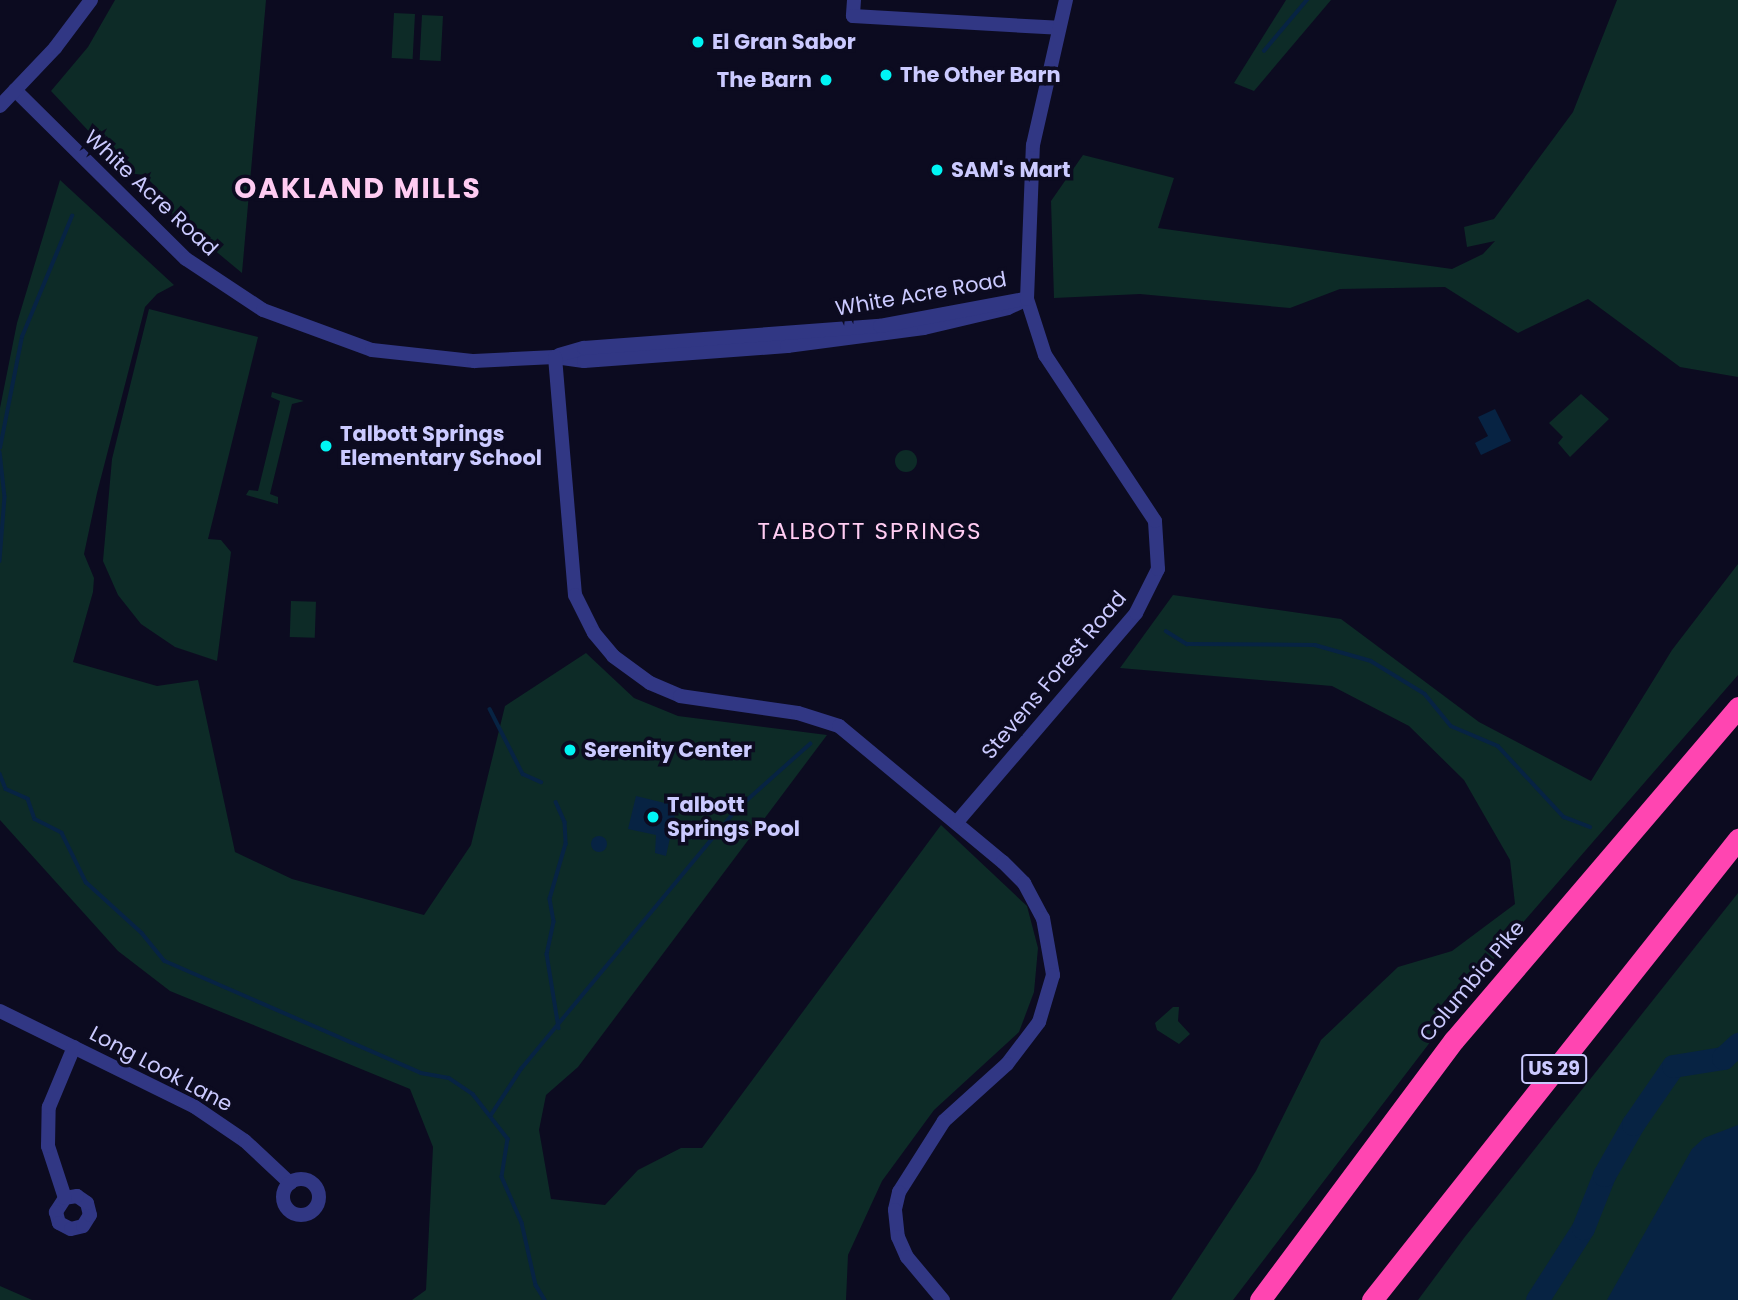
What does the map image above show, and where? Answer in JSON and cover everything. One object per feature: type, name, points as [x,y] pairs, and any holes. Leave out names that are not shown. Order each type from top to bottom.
[{"type":"highway","name":"Columbia Pike","points":[[1260,1300],[1454,1040],[1738,707]]},
{"type":"highway","name":"US 29","points":[[1372,1300],[1738,839]]},
{"type":"street","points":[[0,106],[55,48],[91,0]]},
{"type":"street","points":[[854,0],[853,16],[1059,27]]},
{"type":"street","name":"Stevens Forest Road","points":[[957,822],[1136,613],[1158,569],[1155,521],[1045,355],[1027,299],[1033,145],[1066,0]]},
{"type":"street","name":"White Acre Road","points":[[15,90],[167,242],[263,310],[350,344],[398,355],[474,361],[555,357],[584,348],[880,326],[1006,299],[1027,299]]},
{"type":"street","points":[[555,357],[575,595],[594,633],[613,656],[650,683],[680,696],[798,713],[839,726],[1003,862],[1034,899],[1049,938],[1053,975],[1046,1005],[1029,1040],[944,1121],[899,1192],[894,1210],[898,1237],[907,1257],[943,1300]]},
{"type":"street","name":"Long Look Lane","points":[[0,1011],[222,1123],[290,1183]]},
{"type":"street","points":[[65,1198],[51,1166],[47,1125],[54,1090],[74,1047]]},
{"type":"green space","points":[[115,0],[266,0],[242,273],[149,196],[155,186],[144,175],[128,173],[51,91],[88,47]]},
{"type":"green space","points":[[1286,0],[1331,0],[1254,91],[1234,83]]},
{"type":"green space","points":[[1617,0],[1738,0],[1738,377],[1680,367],[1588,299],[1518,333],[1445,287],[1340,289],[1290,308],[1140,294],[1054,298],[1051,201],[1083,155],[1174,178],[1158,228],[1452,269],[1483,254],[1495,241],[1467,247],[1464,227],[1494,219],[1573,112]]},
{"type":"green space","points":[[394,13],[415,14],[413,59],[392,58]]},
{"type":"green space","points":[[422,15],[443,16],[441,61],[420,60]]},
{"type":"green space","points":[[60,180],[174,285],[157,294],[145,307],[84,554],[94,578],[93,592],[73,662],[157,686],[198,680],[235,852],[292,879],[424,915],[471,845],[505,706],[586,653],[634,698],[678,716],[827,735],[578,1067],[546,1095],[539,1130],[551,1199],[605,1205],[638,1170],[681,1148],[702,1148],[941,825],[1027,906],[1038,948],[1034,992],[1019,1032],[934,1110],[882,1181],[848,1255],[846,1300],[412,1300],[426,1290],[433,1147],[410,1089],[170,991],[118,951],[0,820],[0,408],[17,323]]},
{"type":"green space","points":[[149,309],[258,337],[208,539],[221,540],[231,552],[217,661],[175,647],[141,624],[118,595],[103,561],[112,459]]},
{"type":"green space","points":[[272,392],[304,401],[292,404],[270,494],[278,497],[278,504],[246,495],[249,490],[258,491],[280,401],[271,397]]},
{"type":"green space","points":[[1581,394],[1609,419],[1570,457],[1558,443],[1563,437],[1549,423]]},
{"type":"green space","points":[[906,450],[914,453],[917,461],[914,469],[906,472],[898,469],[895,461],[898,453]]},
{"type":"green space","points":[[1738,564],[1738,675],[1512,935],[1233,1300],[1171,1300],[1256,1171],[1321,1040],[1398,967],[1452,951],[1515,904],[1510,860],[1464,780],[1409,726],[1332,686],[1120,668],[1173,595],[1341,619],[1479,722],[1591,781],[1672,650]]},
{"type":"green space","points":[[291,601],[316,602],[315,638],[290,637]]},
{"type":"green space","points":[[1738,893],[1738,1300],[1418,1300],[1464,1238]]},
{"type":"green space","points":[[1173,1007],[1179,1007],[1178,1021],[1190,1034],[1179,1044],[1157,1030],[1155,1023]]},
{"type":"green space","points":[[0,1286],[32,1300],[0,1300]]},
{"type":"water","points":[[1495,409],[1511,441],[1481,455],[1475,443],[1488,436],[1478,417]]},
{"type":"water","name":"Talbott Springs Pool","points":[[636,796],[677,806],[666,856],[655,853],[656,835],[628,829]]},
{"type":"water","points":[[596,836],[602,836],[607,844],[605,850],[596,852],[591,847],[591,841]]},
{"type":"water","points":[[1738,1125],[1738,1300],[1607,1300],[1692,1149],[1704,1138]]},
{"type":"waterway","points":[[1264,51],[1307,0]]},
{"type":"waterway","points":[[0,448],[22,337],[72,216]]},
{"type":"waterway","points":[[0,452],[5,497],[0,561]]},
{"type":"waterway","points":[[1166,631],[1187,644],[1315,645],[1371,661],[1425,694],[1451,726],[1498,746],[1564,817],[1590,827]]},
{"type":"waterway","points":[[490,709],[523,774],[541,782]]},
{"type":"waterway","points":[[491,1115],[521,1069],[737,809],[810,744]]},
{"type":"waterway","points":[[0,774],[6,789],[28,799],[35,819],[62,833],[86,882],[142,933],[165,961],[421,1073],[449,1078],[473,1094],[508,1139],[502,1177],[522,1223],[536,1285],[545,1300]]},
{"type":"waterway","points":[[556,802],[565,822],[566,844],[550,899],[554,922],[547,954],[559,1028]]},
{"type":"waterway","points":[[1537,1300],[1583,1228],[1604,1175],[1633,1124],[1673,1066],[1723,1058],[1738,1044]]},
{"type":"place","name":"El Gran Sabor","points":[[698,42]]},
{"type":"place","name":"The Other Barn","points":[[886,75]]},
{"type":"place","name":"The Barn","points":[[826,80]]},
{"type":"place","name":"SAM's Mart","points":[[937,170]]},
{"type":"place","name":"Talbott Springs Elementary School","points":[[326,446]]},
{"type":"place","name":"Serenity Center","points":[[570,750]]},
{"type":"place","name":"Talbott Springs Pool","points":[[653,817]]},
{"type":"district","name":"OAKLAND MILLS","points":[[358,189]]},
{"type":"district","name":"TALBOTT SPRINGS","points":[[870,531]]}]
